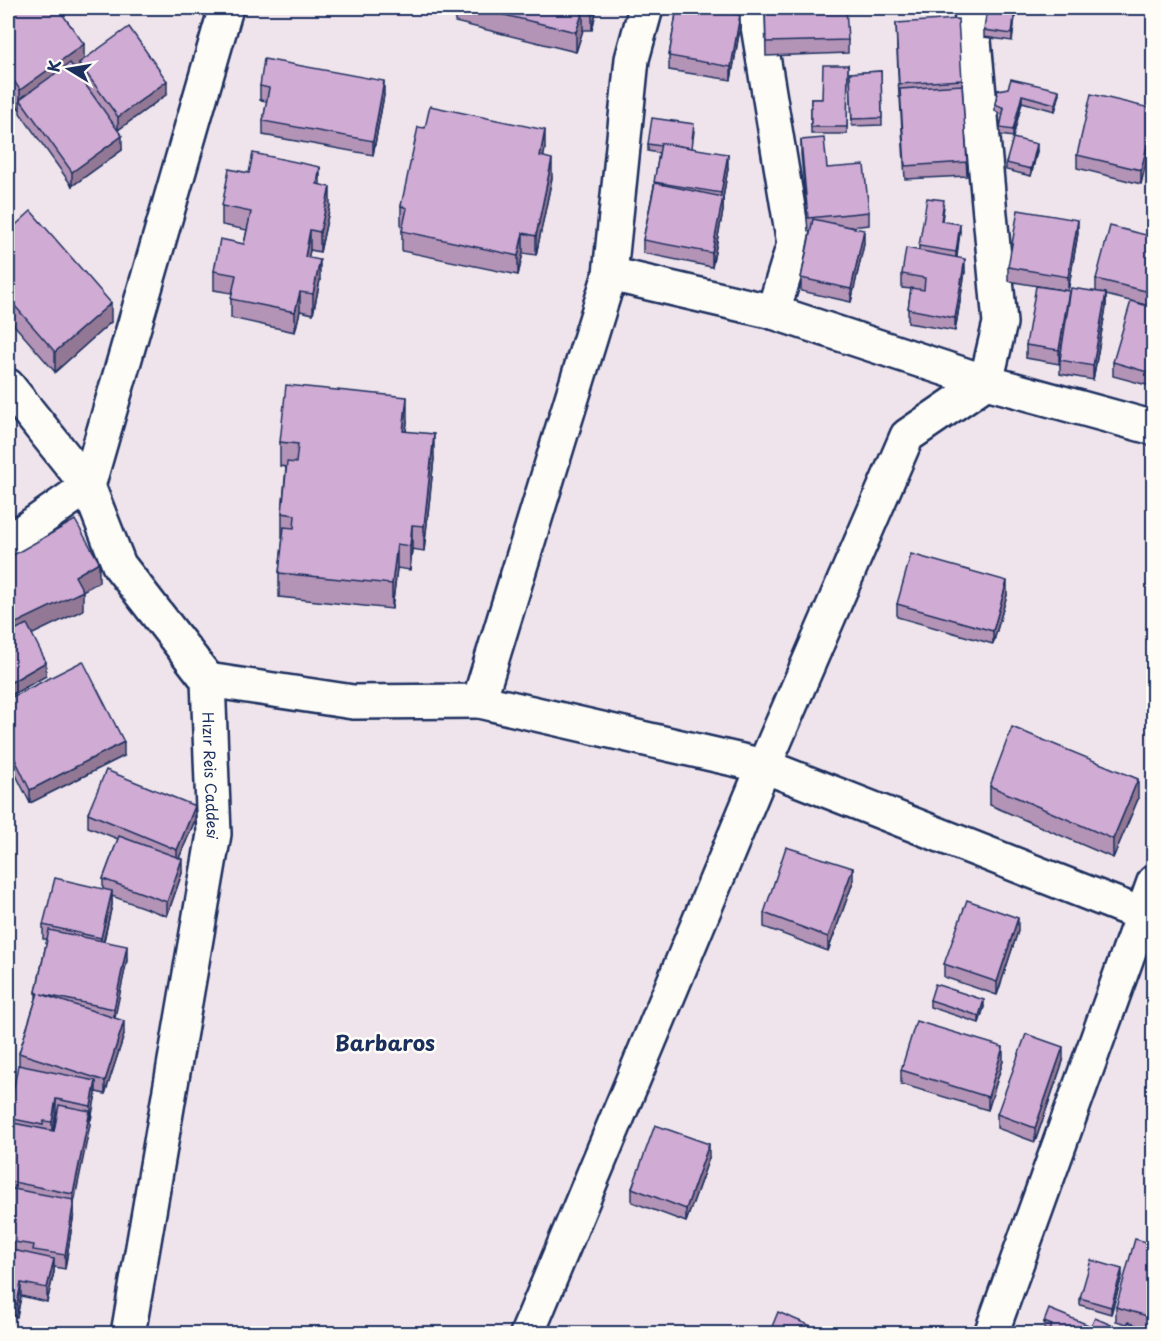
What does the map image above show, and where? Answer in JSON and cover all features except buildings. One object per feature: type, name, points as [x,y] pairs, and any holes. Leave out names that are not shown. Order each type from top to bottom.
[{"type":"street","points":[[479,701],[610,274],[632,59],[646,8]]},
{"type":"street","points":[[755,8],[794,243],[772,312]]},
{"type":"street","points":[[527,1334],[764,766],[907,436],[986,382],[1000,322],[971,8]]},
{"type":"street","points":[[8,542],[88,486],[215,15]]},
{"type":"street","points":[[610,274],[772,312],[986,382],[1154,428]]},
{"type":"street","points":[[8,386],[88,486],[119,565],[208,680],[353,702],[479,701],[764,766],[1148,917]]},
{"type":"street","name":"Hızır Reis Caddesi","points":[[128,1334],[214,834],[208,680]]},
{"type":"street","points":[[990,1334],[1148,917],[1154,882]]},
{"type":"district","name":"Barbaros","points":[[385,1042]]}]
